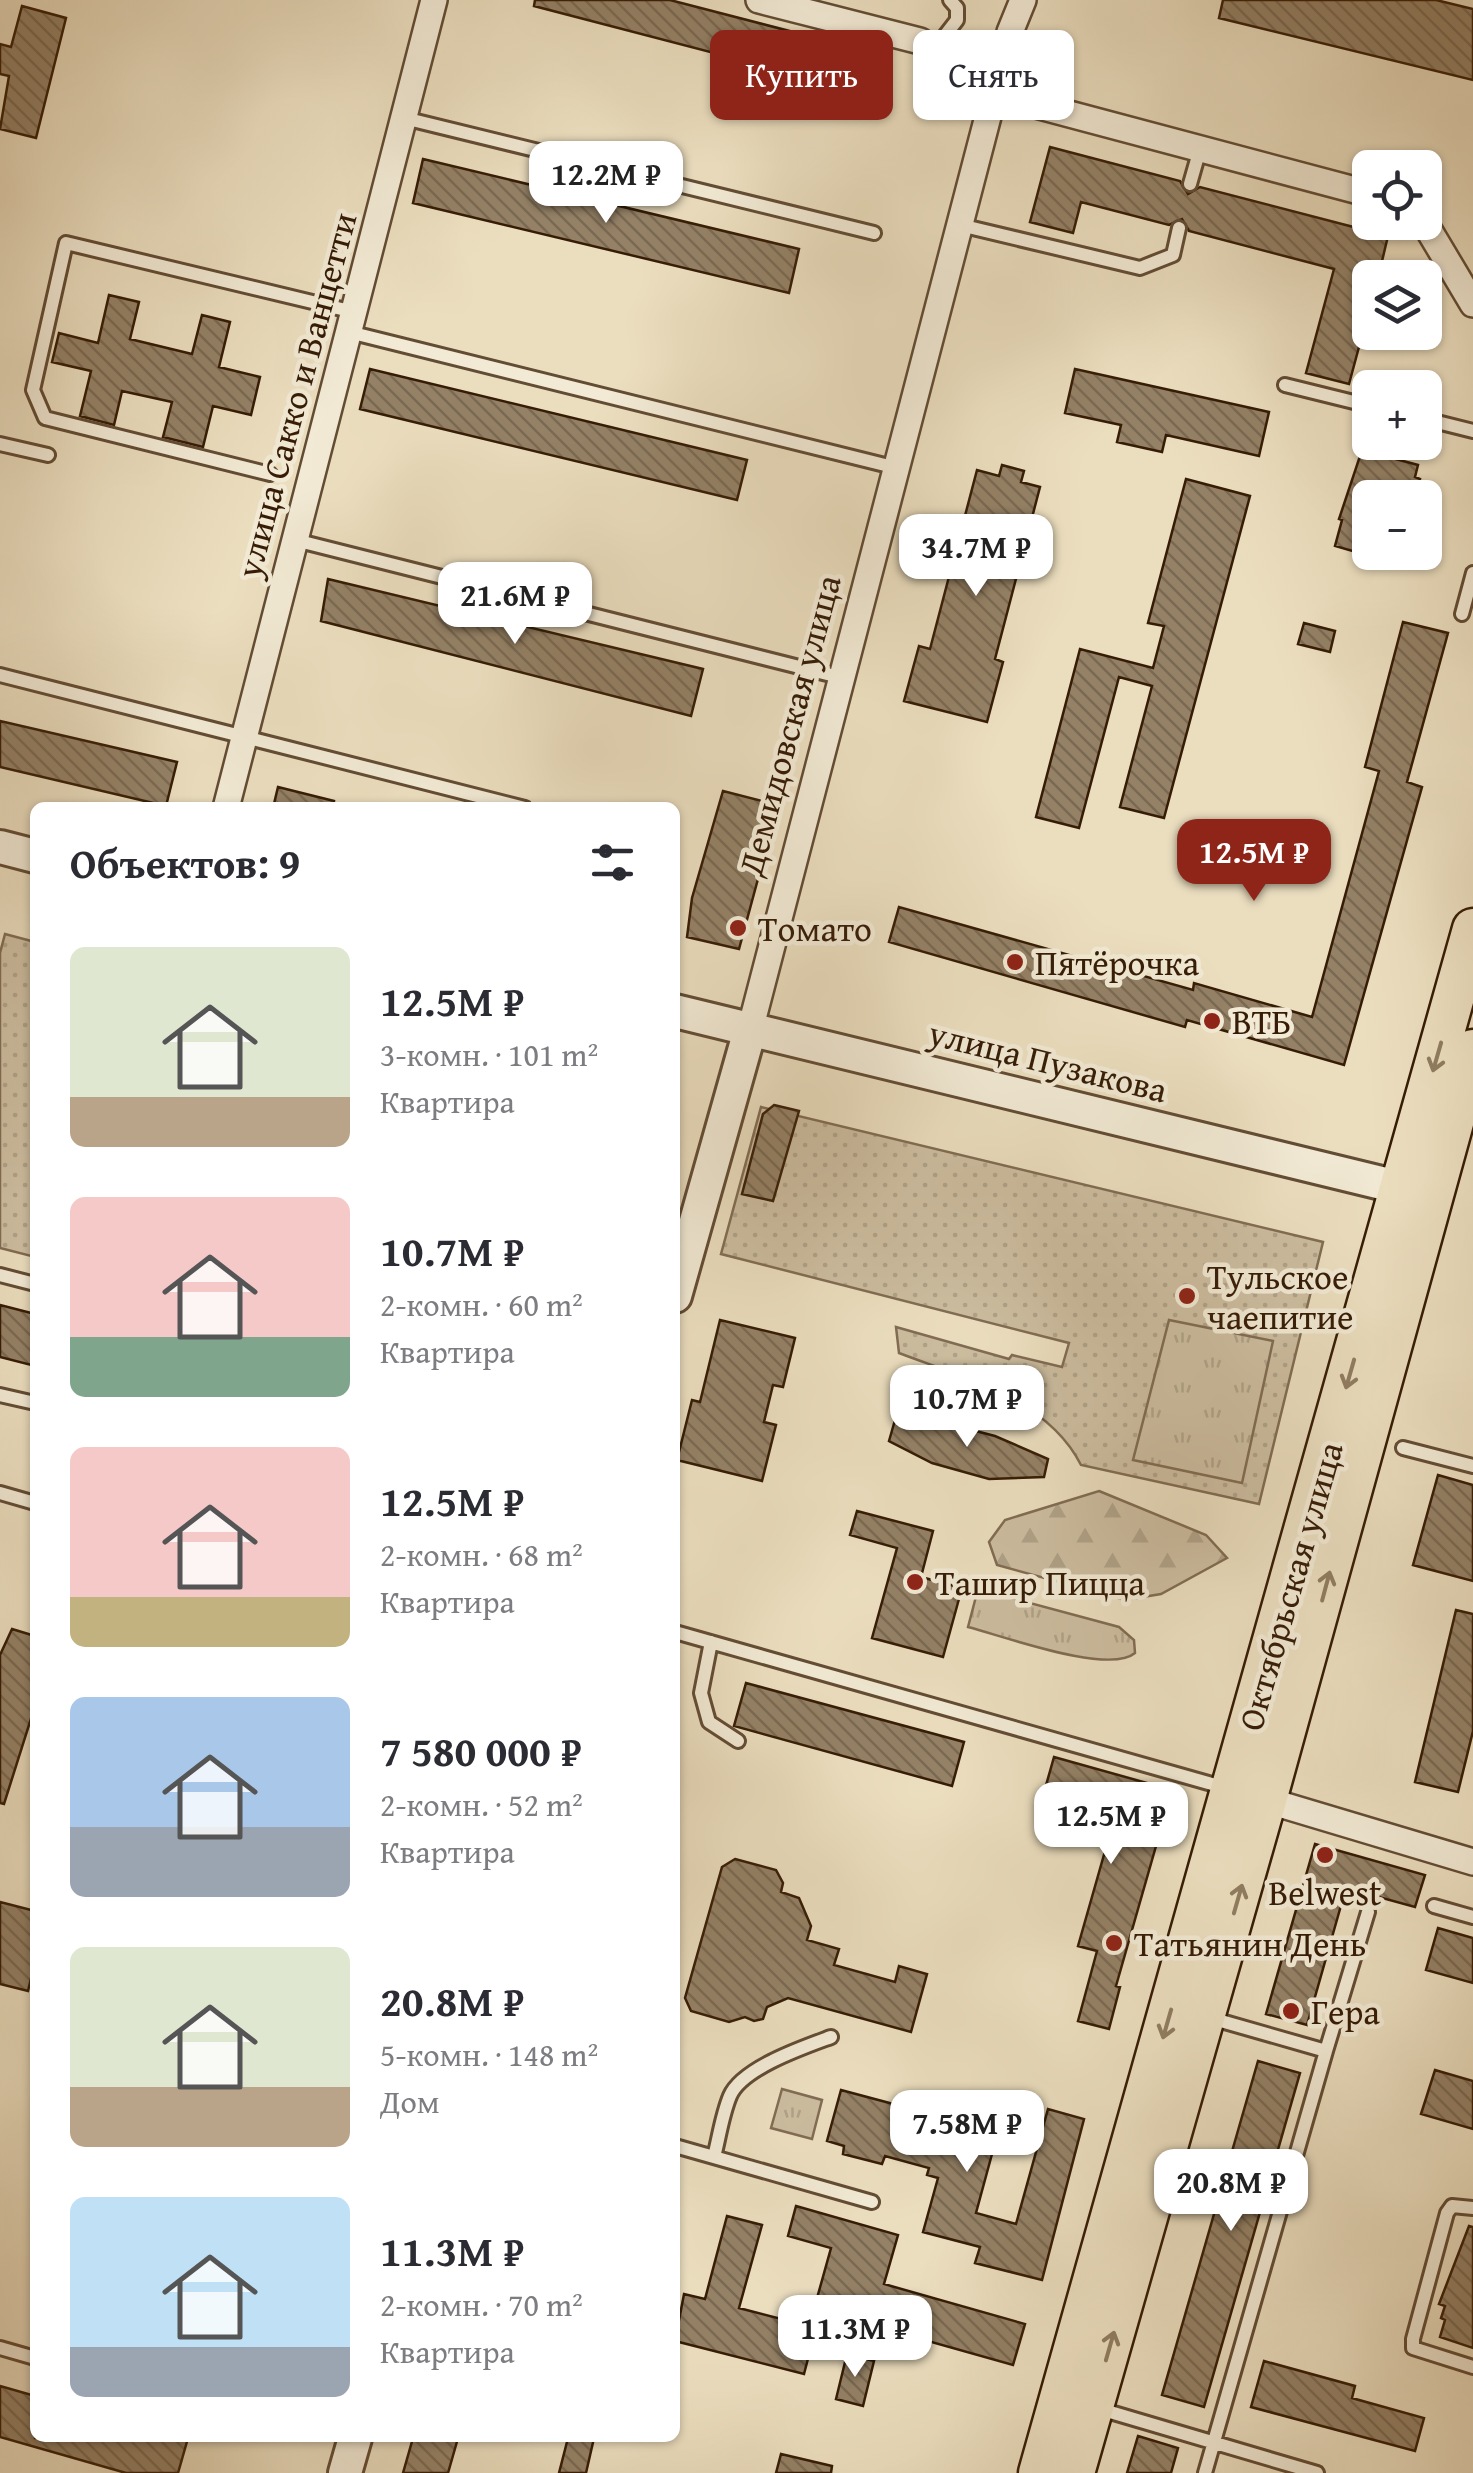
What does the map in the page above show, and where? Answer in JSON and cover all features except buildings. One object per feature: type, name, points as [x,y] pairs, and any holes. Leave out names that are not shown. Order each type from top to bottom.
[{"type":"main road","name":"Октябрьская улица","points":[[1039,2473],[1250,1795],[1418,1192],[1473,929]]},
{"type":"main road","name":"Октябрьская улица","points":[[1418,1192],[1473,1050]]},
{"type":"main road","name":"Октябрьская улица","points":[[1074,2473],[1204,2016],[1250,1795]]},
{"type":"street","name":"улица Сакко и Ванцетти","points":[[228,802],[434,0]]},
{"type":"street","points":[[758,0],[913,39]]},
{"type":"street","name":"Демидовская улица","points":[[1014,30],[1023,0]]},
{"type":"street","points":[[1074,115],[1352,189]]},
{"type":"street","name":"Демидовская улица","points":[[680,1278],[750,1030],[987,120]]},
{"type":"street","points":[[1435,240],[1473,304]]},
{"type":"street","points":[[0,848],[30,855]]},
{"type":"street","name":"улица Пузакова","points":[[680,1012],[1418,1192]]},
{"type":"street","points":[[1250,1795],[1473,1862]]},
{"type":"street","points":[[345,2473],[354,2442]]},
{"type":"lane","points":[[949,30],[958,8],[950,0]]},
{"type":"lane","points":[[404,118],[874,233]]},
{"type":"lane","points":[[1190,184],[1200,149]]},
{"type":"lane","points":[[960,225],[1140,268],[1173,255],[1179,228]]},
{"type":"lane","points":[[270,474],[45,418],[33,390],[66,243],[898,468]]},
{"type":"lane","points":[[1285,385],[1352,402]]},
{"type":"lane","points":[[1442,423],[1473,430]]},
{"type":"lane","points":[[0,444],[48,455]]},
{"type":"lane","points":[[294,540],[843,678]]},
{"type":"lane","points":[[1462,614],[1473,574]]},
{"type":"lane","points":[[0,675],[502,802]]},
{"type":"lane","points":[[0,1275],[30,1283]]},
{"type":"lane","points":[[0,1395],[30,1402]]},
{"type":"lane","points":[[1403,1448],[1473,1466]]},
{"type":"lane","points":[[0,1493],[30,1502]]},
{"type":"lane","points":[[680,1633],[1250,1795]]},
{"type":"lane","points":[[711,1642],[701,1693],[709,1722],[738,1741]]},
{"type":"lane","points":[[1434,1906],[1473,1917]]},
{"type":"lane","points":[[1205,2473],[1368,1912]]},
{"type":"lane","points":[[1204,2016],[1326,2051]]},
{"type":"lane","points":[[714,2157],[730,2095],[738,2085],[791,2052],[831,2038]]},
{"type":"lane","points":[[680,2147],[872,2202]]},
{"type":"lane","points":[[1473,2208],[1452,2206],[1447,2214],[1413,2348],[1473,2368]]},
{"type":"lane","points":[[0,2348],[30,2357]]},
{"type":"lane","points":[[1092,2407],[1318,2473]]},
{"type":"green space","points":[[5,934],[30,941],[30,1256],[0,1248],[0,953]]},
{"type":"green space","points":[[761,1107],[1323,1242],[1259,1504],[1081,1465],[1066,1442],[1026,1407],[1002,1393],[899,1353],[896,1327],[1009,1359],[1012,1355],[1062,1367],[1069,1343],[721,1254]]},
{"type":"green space","points":[[1169,1320],[1273,1341],[1242,1483],[1133,1460]]},
{"type":"green space","points":[[1099,1491],[1206,1535],[1227,1558],[1161,1594],[1125,1600],[997,1565],[989,1542],[1005,1520]]},
{"type":"green space","points":[[978,1589],[1119,1627],[1134,1640],[1135,1653],[1122,1659],[1080,1657],[968,1627]]},
{"type":"green space","points":[[782,2089],[822,2100],[812,2139],[771,2128]]},
{"type":"place","name":"Томато","points":[[738,928]]},
{"type":"place","name":"Пятёрочка","points":[[1015,962]]},
{"type":"place","name":"ВТБ","points":[[1212,1021]]},
{"type":"place","name":"Тульское чаепитие","points":[[1187,1296]]},
{"type":"place","name":"Ташир Пицца","points":[[915,1582]]},
{"type":"place","name":"Belwest","points":[[1325,1855]]},
{"type":"place","name":"Татьянин День","points":[[1114,1943]]},
{"type":"place","name":"Гера","points":[[1291,2011]]}]
